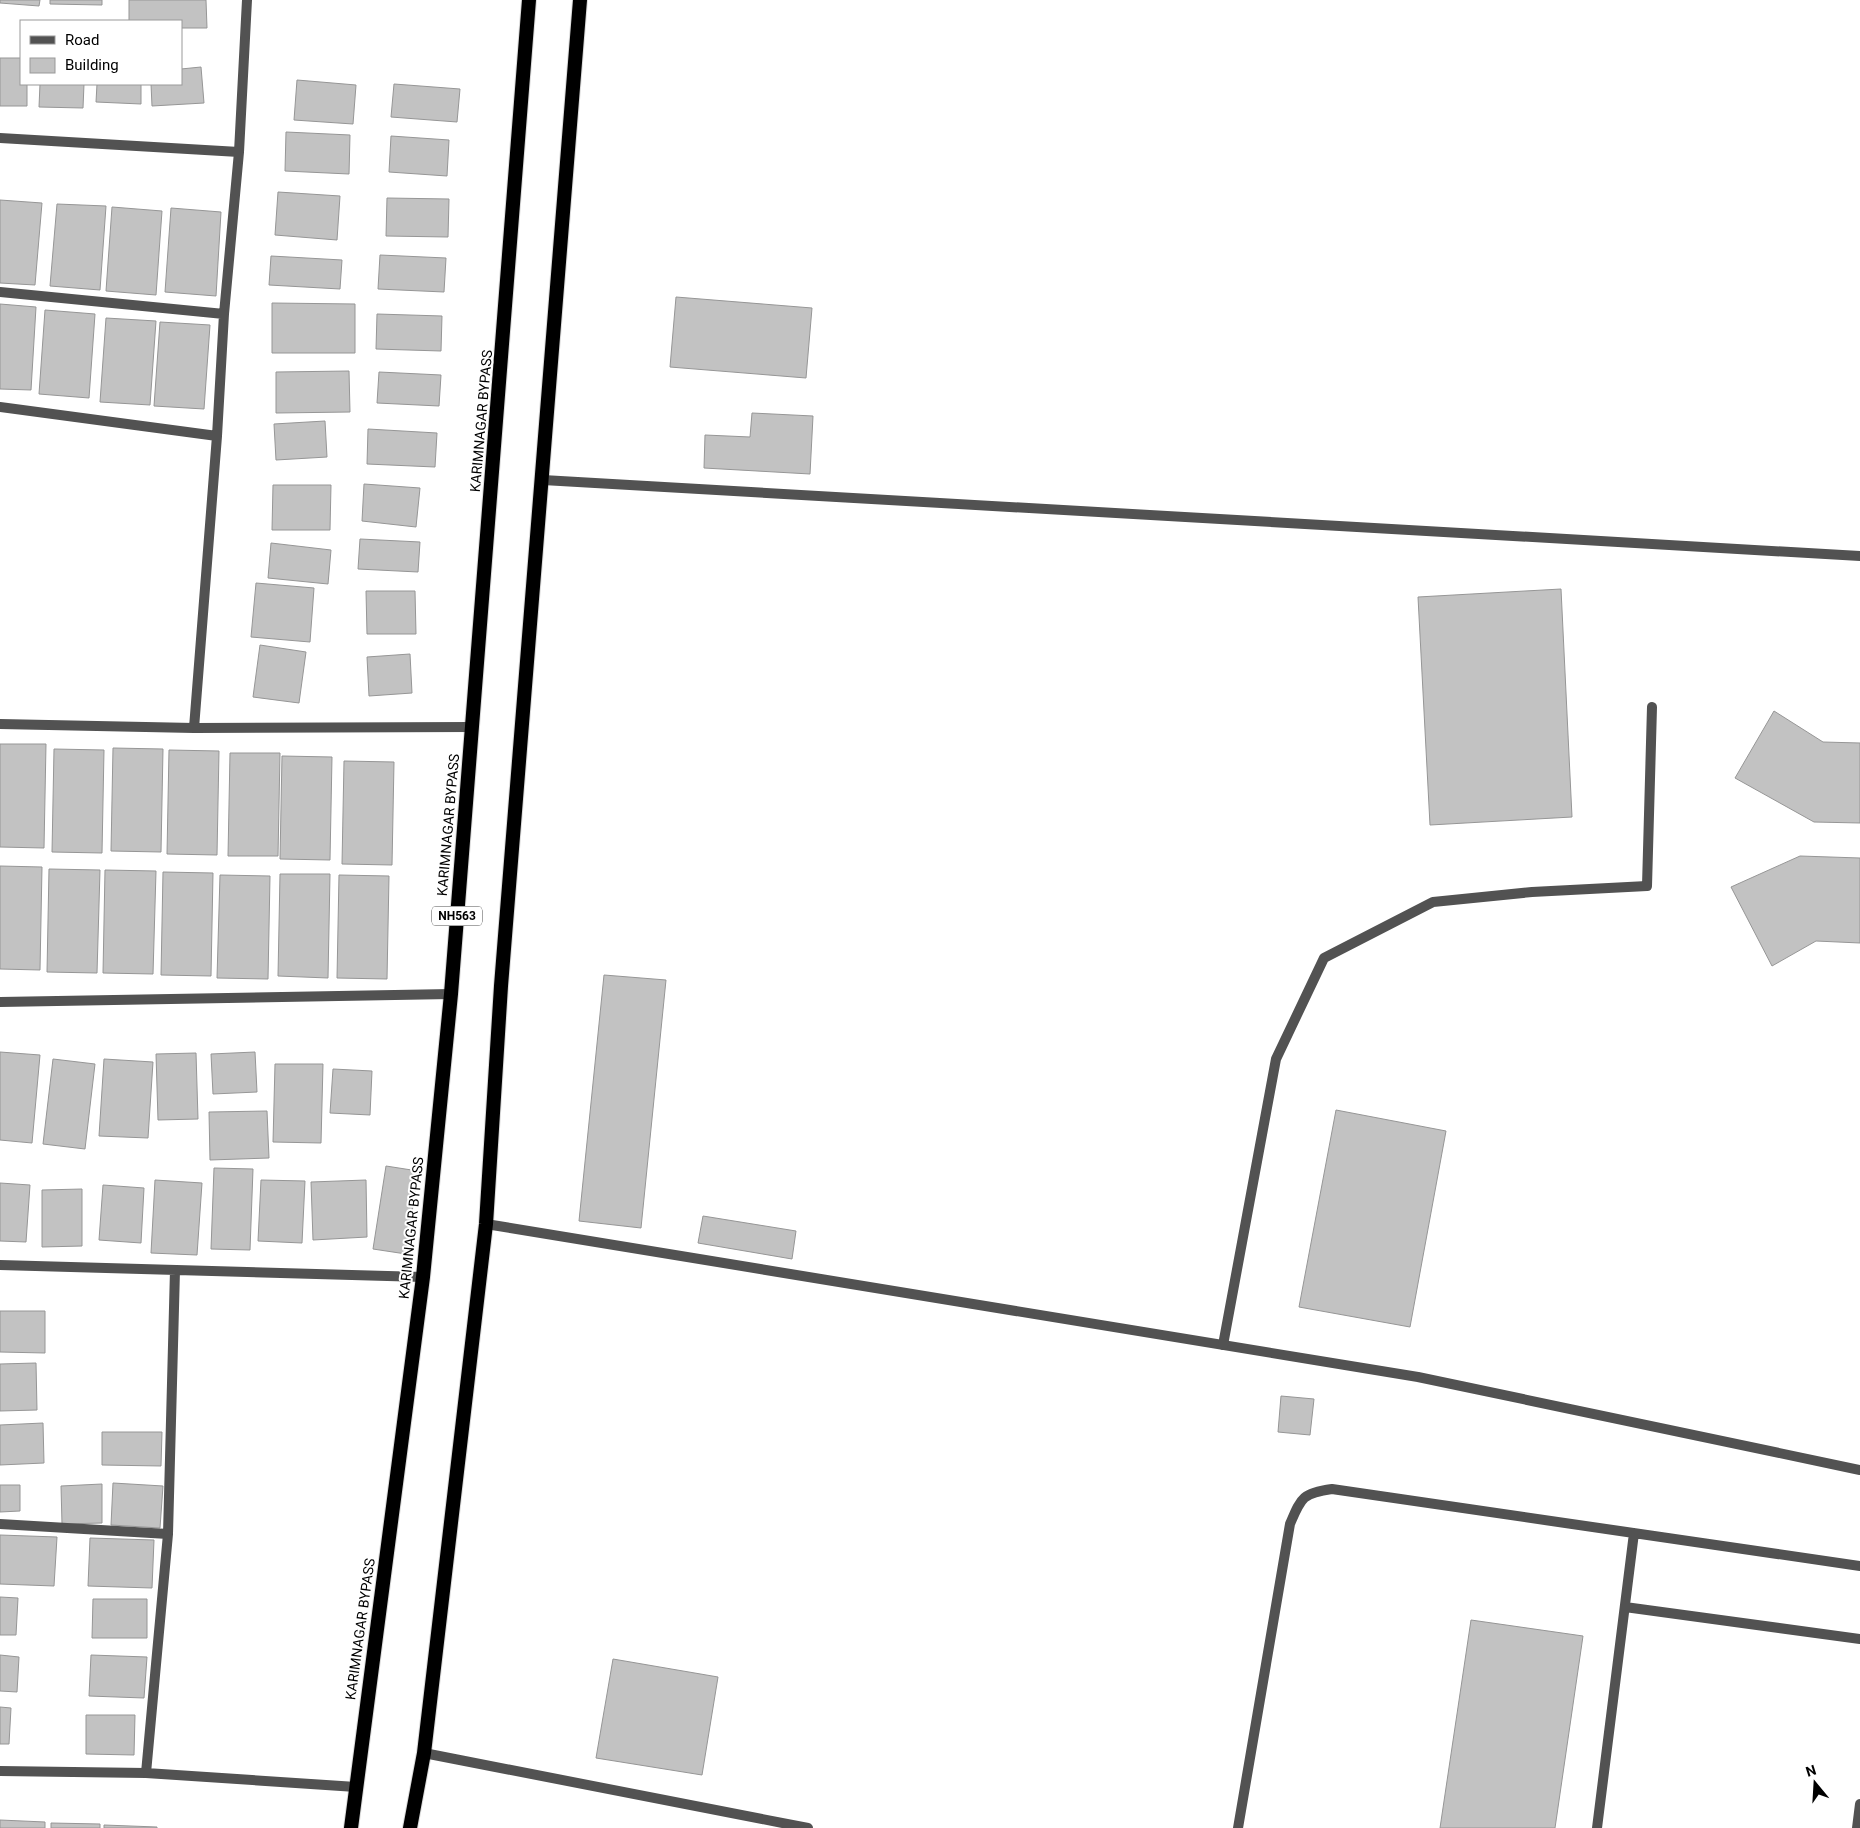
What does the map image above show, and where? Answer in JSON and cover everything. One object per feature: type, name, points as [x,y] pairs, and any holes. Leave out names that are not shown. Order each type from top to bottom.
[{"type":"highway","name":"KARIMNAGAR BYPASS","points":[[351,1828],[423,1278],[450,994],[529,0]]},
{"type":"highway","points":[[410,1828],[424,1754],[486,1224],[502,966],[543,480],[580,0]]},
{"type":"street","points":[[194,728],[217,436],[224,314],[239,152],[247,0]]},
{"type":"street","points":[[0,138],[239,152]]},
{"type":"street","points":[[0,292],[224,314]]},
{"type":"street","points":[[0,407],[217,436]]},
{"type":"street","points":[[543,480],[1860,556]]},
{"type":"street","points":[[1223,1345],[1276,1059],[1324,958],[1433,902],[1532,892],[1647,886],[1652,707]]},
{"type":"street","points":[[0,724],[194,728],[472,727]]},
{"type":"street","points":[[0,1002],[450,994]]},
{"type":"street","points":[[486,1224],[1418,1377],[1860,1470]]},
{"type":"street","points":[[0,1265],[423,1278]]},
{"type":"street","points":[[146,1773],[168,1534],[175,1270]]},
{"type":"street","points":[[1238,1828],[1290,1524],[1299,1503],[1312,1492],[1332,1489],[1860,1566]]},
{"type":"street","points":[[0,1524],[168,1534]]},
{"type":"street","points":[[1597,1828],[1634,1533]]},
{"type":"street","points":[[1625,1607],[1860,1639]]},
{"type":"street","points":[[424,1754],[808,1828]]},
{"type":"street","points":[[0,1771],[146,1773],[356,1787]]},
{"type":"street","points":[[1857,1828],[1860,1804]]},
{"type":"building","points":[[0,0],[40,0],[39,6],[0,3]]},
{"type":"building","points":[[50,0],[102,0],[102,5],[50,4]]},
{"type":"building","points":[[129,0],[206,0],[207,28],[182,28],[182,20],[129,20]]},
{"type":"building","points":[[0,58],[20,58],[20,85],[27,85],[27,106],[0,106]]},
{"type":"building","points":[[201,67],[204,103],[152,106],[151,85],[182,85],[182,69]]},
{"type":"building","points":[[297,80],[356,85],[353,124],[294,120]]},
{"type":"building","points":[[394,84],[460,89],[457,122],[391,117]]},
{"type":"building","points":[[40,85],[84,85],[83,108],[39,107]]},
{"type":"building","points":[[97,85],[141,85],[141,104],[96,102]]},
{"type":"building","points":[[286,132],[350,135],[349,174],[285,171]]},
{"type":"building","points":[[391,136],[449,140],[447,176],[389,172]]},
{"type":"building","points":[[278,192],[340,196],[337,240],[275,235]]},
{"type":"building","points":[[387,198],[449,199],[448,237],[386,236]]},
{"type":"building","points":[[0,200],[42,203],[35,285],[0,283]]},
{"type":"building","points":[[57,204],[106,206],[100,290],[50,286]]},
{"type":"building","points":[[112,207],[162,211],[156,295],[106,291]]},
{"type":"building","points":[[171,208],[221,212],[216,296],[165,292]]},
{"type":"building","points":[[380,255],[446,258],[444,292],[378,289]]},
{"type":"building","points":[[271,256],[342,260],[340,289],[269,285]]},
{"type":"building","points":[[676,297],[812,308],[806,378],[670,367]]},
{"type":"building","points":[[272,303],[355,304],[355,353],[272,353]]},
{"type":"building","points":[[0,304],[36,307],[31,390],[0,389]]},
{"type":"building","points":[[45,310],[95,314],[89,398],[39,394]]},
{"type":"building","points":[[377,314],[442,316],[441,351],[376,349]]},
{"type":"building","points":[[106,318],[156,321],[150,405],[100,402]]},
{"type":"building","points":[[160,322],[210,325],[204,409],[154,406]]},
{"type":"building","points":[[349,371],[350,412],[276,413],[276,372]]},
{"type":"building","points":[[379,372],[441,375],[439,406],[377,403]]},
{"type":"building","points":[[752,413],[813,416],[810,474],[704,468],[705,435],[750,437]]},
{"type":"building","points":[[325,421],[327,457],[276,460],[274,424]]},
{"type":"building","points":[[368,429],[437,433],[435,467],[367,464]]},
{"type":"building","points":[[364,484],[420,488],[416,527],[362,521]]},
{"type":"building","points":[[273,485],[331,485],[330,530],[272,530]]},
{"type":"building","points":[[360,539],[420,542],[418,572],[358,569]]},
{"type":"building","points":[[271,543],[331,550],[328,584],[268,578]]},
{"type":"building","points":[[256,583],[314,588],[310,642],[251,637]]},
{"type":"building","points":[[1561,589],[1572,817],[1430,825],[1418,597]]},
{"type":"building","points":[[366,591],[415,591],[416,634],[367,634]]},
{"type":"building","points":[[260,645],[306,652],[299,703],[253,697]]},
{"type":"building","points":[[410,654],[412,693],[369,696],[367,657]]},
{"type":"building","points":[[1774,711],[1823,742],[1860,743],[1860,823],[1814,822],[1735,778]]},
{"type":"building","points":[[0,744],[46,744],[44,848],[0,847]]},
{"type":"building","points":[[113,748],[163,749],[161,852],[111,851]]},
{"type":"building","points":[[54,749],[104,750],[102,853],[52,852]]},
{"type":"building","points":[[169,750],[219,751],[217,855],[167,854]]},
{"type":"building","points":[[230,753],[280,753],[278,856],[228,856]]},
{"type":"building","points":[[282,756],[332,757],[330,860],[280,859]]},
{"type":"building","points":[[344,761],[394,762],[392,865],[342,864]]},
{"type":"building","points":[[1800,856],[1860,858],[1860,943],[1816,941],[1772,966],[1731,887]]},
{"type":"building","points":[[0,866],[42,867],[40,970],[0,969]]},
{"type":"building","points":[[49,869],[100,870],[97,973],[47,972]]},
{"type":"building","points":[[105,870],[156,871],[153,974],[103,973]]},
{"type":"building","points":[[163,872],[213,873],[211,976],[161,975]]},
{"type":"building","points":[[280,874],[330,874],[328,978],[278,976]]},
{"type":"building","points":[[220,875],[270,876],[268,979],[217,978]]},
{"type":"building","points":[[339,875],[389,876],[387,979],[337,978]]},
{"type":"building","points":[[604,975],[666,980],[641,1228],[579,1221]]},
{"type":"building","points":[[0,1052],[40,1055],[32,1143],[0,1140]]},
{"type":"building","points":[[255,1052],[257,1092],[213,1094],[211,1054]]},
{"type":"building","points":[[196,1053],[198,1119],[158,1120],[156,1054]]},
{"type":"building","points":[[53,1059],[95,1064],[85,1149],[43,1144]]},
{"type":"building","points":[[104,1059],[153,1062],[148,1138],[99,1136]]},
{"type":"building","points":[[275,1064],[323,1064],[321,1143],[273,1142]]},
{"type":"building","points":[[333,1069],[372,1071],[370,1115],[330,1113]]},
{"type":"building","points":[[1336,1110],[1446,1131],[1410,1327],[1299,1307]]},
{"type":"building","points":[[267,1111],[269,1158],[210,1160],[209,1112]]},
{"type":"building","points":[[386,1166],[418,1171],[406,1254],[373,1249]]},
{"type":"building","points":[[214,1168],[253,1169],[250,1250],[211,1249]]},
{"type":"building","points":[[155,1180],[202,1183],[197,1255],[151,1253]]},
{"type":"building","points":[[261,1180],[305,1181],[302,1243],[258,1241]]},
{"type":"building","points":[[366,1180],[367,1237],[313,1240],[311,1182]]},
{"type":"building","points":[[0,1183],[30,1185],[26,1242],[0,1241]]},
{"type":"building","points":[[103,1185],[144,1188],[141,1243],[99,1240]]},
{"type":"building","points":[[82,1189],[82,1246],[42,1247],[42,1190]]},
{"type":"building","points":[[703,1216],[796,1231],[792,1259],[698,1243]]},
{"type":"building","points":[[0,1311],[45,1311],[45,1353],[0,1352]]},
{"type":"building","points":[[36,1363],[37,1410],[0,1411],[0,1364]]},
{"type":"building","points":[[1281,1396],[1314,1399],[1310,1435],[1278,1432]]},
{"type":"building","points":[[43,1423],[44,1463],[0,1465],[0,1425]]},
{"type":"building","points":[[102,1432],[162,1432],[161,1466],[102,1465]]},
{"type":"building","points":[[113,1483],[163,1486],[160,1528],[111,1525]]},
{"type":"building","points":[[102,1484],[102,1523],[62,1524],[61,1486]]},
{"type":"building","points":[[0,1485],[20,1485],[20,1511],[0,1512]]},
{"type":"building","points":[[0,1535],[57,1537],[54,1586],[0,1584]]},
{"type":"building","points":[[90,1538],[154,1540],[152,1588],[88,1586]]},
{"type":"building","points":[[0,1597],[18,1598],[16,1635],[0,1635]]},
{"type":"building","points":[[93,1599],[147,1599],[147,1638],[92,1638]]},
{"type":"building","points":[[1471,1620],[1583,1636],[1555,1828],[1440,1828]]},
{"type":"building","points":[[0,1655],[19,1657],[17,1692],[0,1691]]},
{"type":"building","points":[[91,1655],[147,1657],[144,1698],[89,1696]]},
{"type":"building","points":[[613,1659],[718,1677],[702,1775],[596,1758]]},
{"type":"building","points":[[0,1707],[11,1708],[9,1744],[0,1744]]},
{"type":"building","points":[[86,1715],[135,1715],[134,1755],[86,1754]]},
{"type":"building","points":[[0,1820],[45,1822],[45,1828],[0,1828]]},
{"type":"building","points":[[51,1823],[100,1824],[100,1828],[51,1828]]},
{"type":"building","points":[[104,1825],[157,1827],[157,1828],[104,1828]]}]
